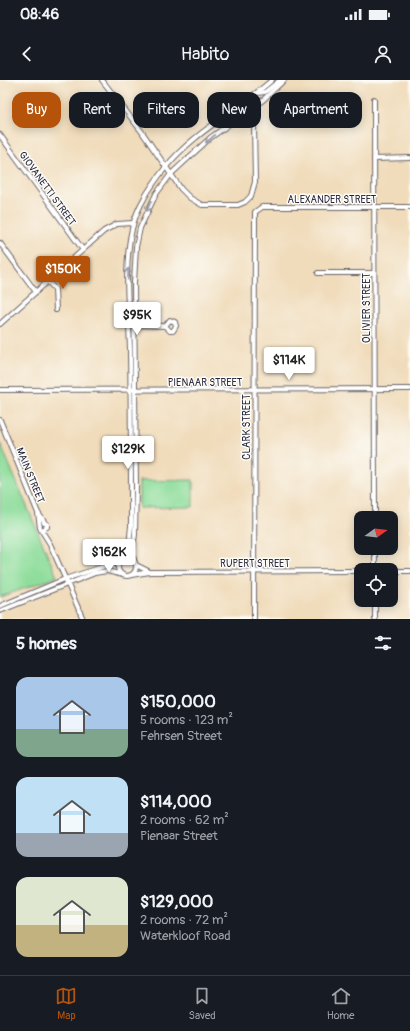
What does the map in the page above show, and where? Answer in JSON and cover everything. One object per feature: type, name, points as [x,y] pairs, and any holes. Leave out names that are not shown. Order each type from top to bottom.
[{"type":"street","points":[[102,80],[142,132],[186,195],[202,205],[235,206],[245,202],[251,196],[254,182],[254,128]]},
{"type":"street","points":[[258,92],[272,80]]},
{"type":"street","points":[[261,92],[265,92],[280,80]]},
{"type":"street","points":[[123,575],[118,569],[127,550],[130,539],[130,458],[135,325],[135,260],[140,228],[151,202],[171,174],[210,138],[258,104],[284,80]]},
{"type":"street","name":"OLIVIER STREET","points":[[374,99],[375,511]]},
{"type":"street","points":[[65,581],[102,571],[131,575],[135,571],[132,553],[135,535],[136,458],[128,298],[128,254],[133,222],[146,196],[166,167],[208,128]]},
{"type":"street","name":"GIOVANETTI STREET","points":[[0,135],[83,250]]},
{"type":"street","points":[[374,159],[410,158]]},
{"type":"street","name":"ALEXANDER STREET","points":[[255,212],[262,207],[410,207]]},
{"type":"street","name":"CLARK STREET","points":[[254,619],[255,212]]},
{"type":"street","points":[[0,324],[112,226],[133,222]]},
{"type":"street","points":[[0,243],[36,292]]},
{"type":"street","points":[[318,273],[374,273]]},
{"type":"street","points":[[48,282],[55,289],[56,310]]},
{"type":"street","points":[[128,298],[134,298]]},
{"type":"street","points":[[129,325],[165,326]]},
{"type":"street","name":"PIENAAR STREET","points":[[0,390],[410,389]]},
{"type":"street","name":"MAIN STREET","points":[[0,420],[38,513],[42,530]]},
{"type":"street","points":[[130,458],[136,458]]},
{"type":"street","name":"MAIN STREET","points":[[38,513],[47,528]]},
{"type":"street","points":[[40,525],[45,523]]},
{"type":"street","points":[[50,544],[47,528],[42,530],[50,544],[83,619]]},
{"type":"street","points":[[0,606],[121,560],[129,558],[135,564]]},
{"type":"street","name":"RUPERT STREET","points":[[135,564],[150,572]]},
{"type":"street","name":"RUPERT STREET","points":[[131,575],[150,572],[354,571]]},
{"type":"street","points":[[398,571],[410,571]]},
{"type":"street","points":[[0,610],[42,590]]},
{"type":"street","points":[[375,607],[375,619]]},
{"type":"green space","points":[[0,443],[57,577],[0,597]]},
{"type":"green space","points":[[193,480],[193,507],[139,508],[139,481]]}]
